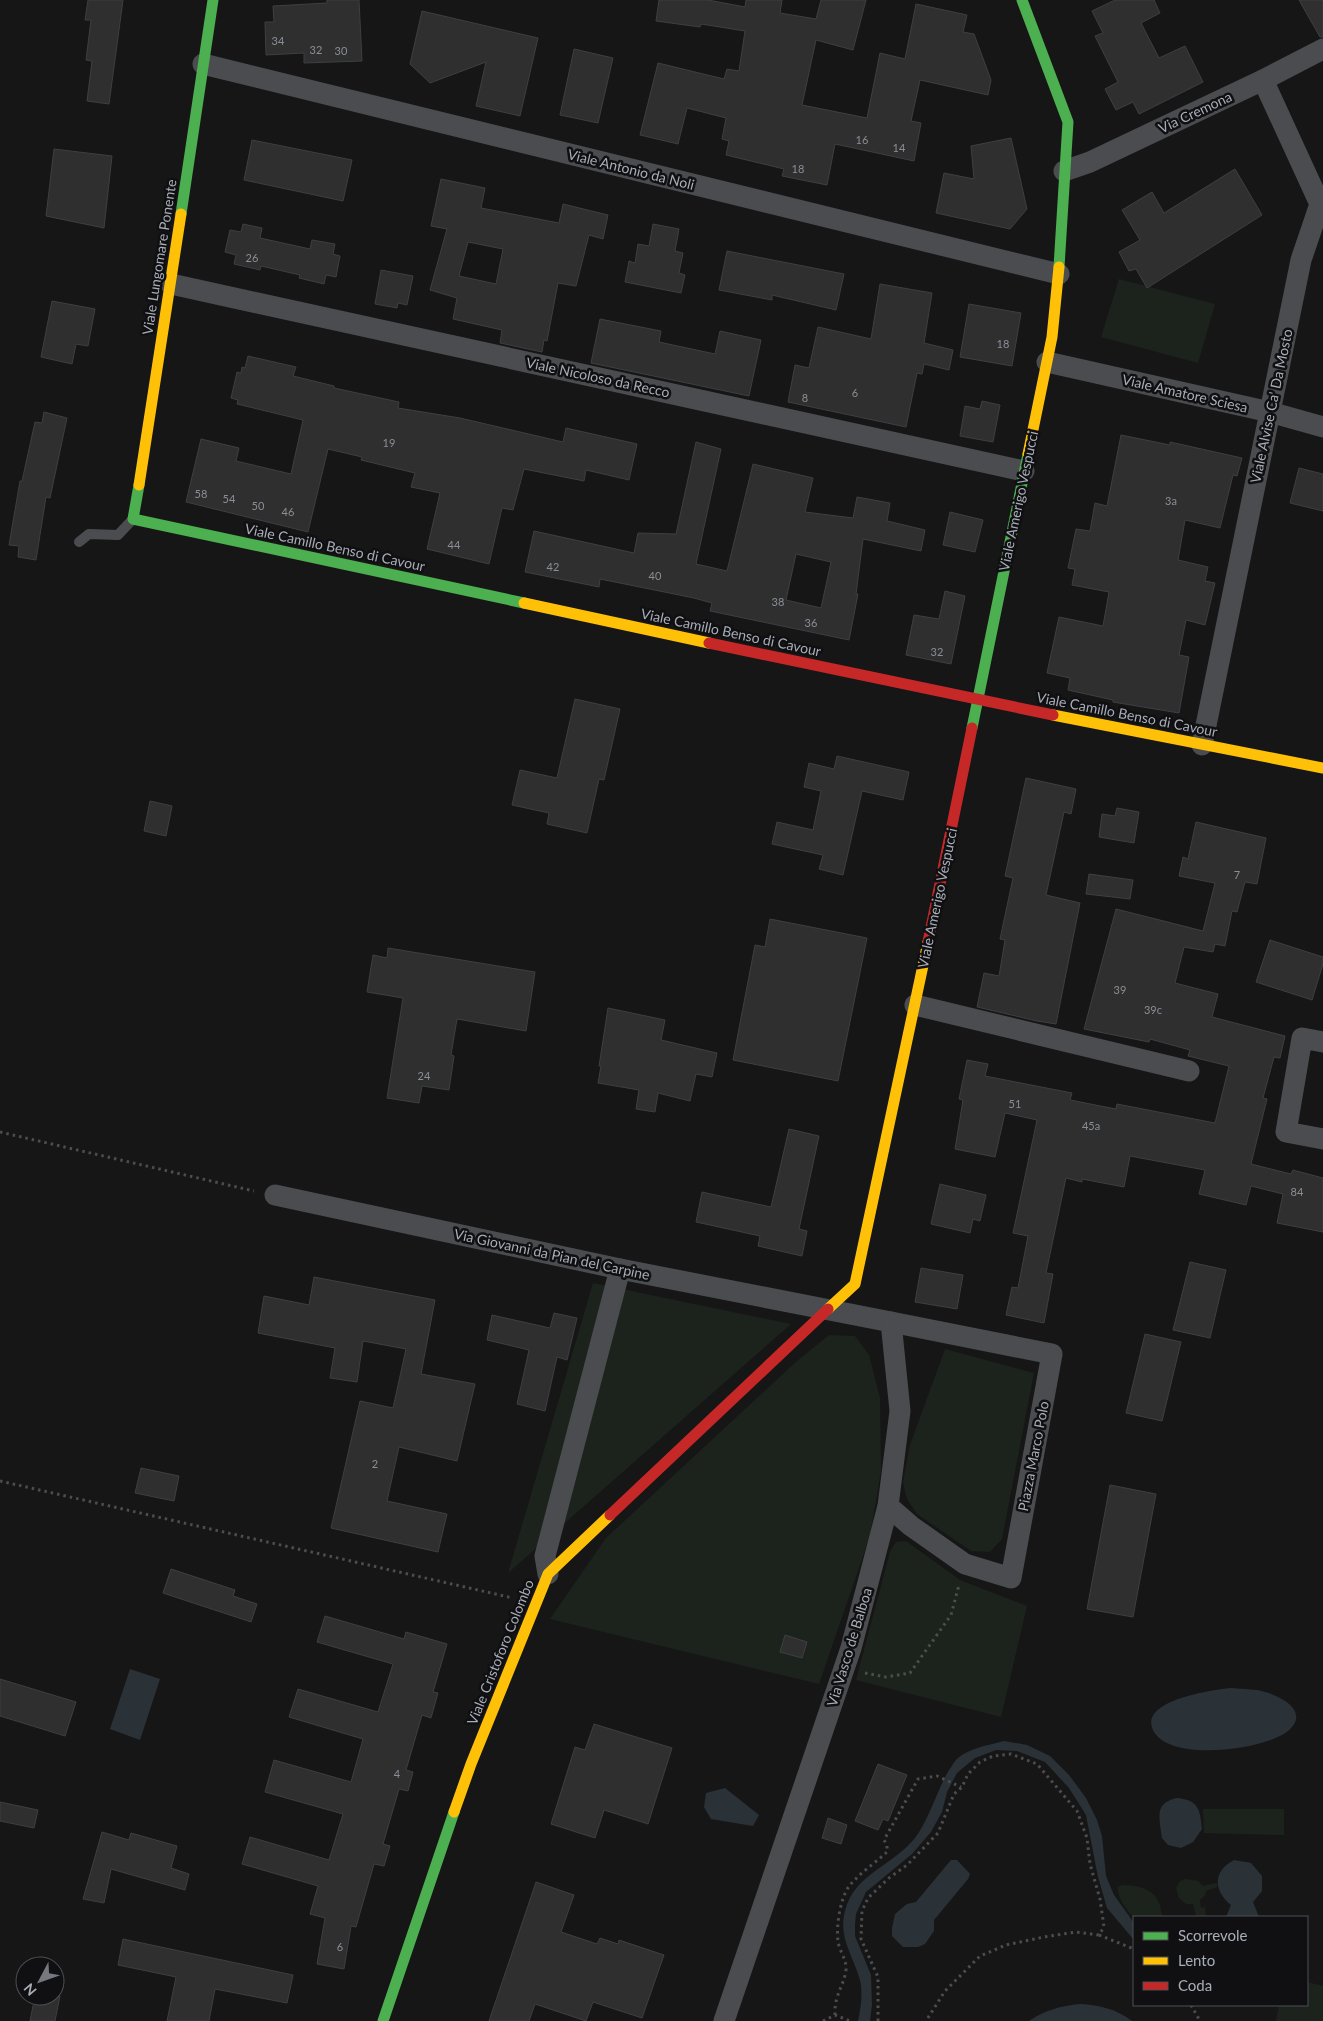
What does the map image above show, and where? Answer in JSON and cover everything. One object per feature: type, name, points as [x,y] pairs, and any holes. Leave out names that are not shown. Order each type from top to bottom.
[{"type":"street","name":"Viale Lungomare Ponente","points":[[133,519],[171,284],[213,0]]},
{"type":"street","name":"Viale Amerigo Vespucci","points":[[829,1309],[855,1284],[915,1005],[1052,337],[1059,274],[1068,122],[1022,0]]},
{"type":"street","name":"Via Cremona","points":[[1064,171],[1090,162],[1323,50]]},
{"type":"street","name":"Viale Antonio da Noli","points":[[203,64],[1059,274]]},
{"type":"street","name":"Viale Alvise Ca' Da Mosto","points":[[1202,744],[1301,260],[1322,204],[1263,80]]},
{"type":"street","name":"Viale Nicoloso da Recco","points":[[171,284],[1024,471]]},
{"type":"street","name":"Viale Amatore Sciesa","points":[[1046,362],[1270,412],[1323,427]]},
{"type":"street","name":"Viale Camillo Benso di Cavour","points":[[133,519],[978,700],[1323,768]]},
{"type":"street","points":[[915,1005],[1189,1071]]},
{"type":"street","points":[[1323,1042],[1302,1038],[1286,1132],[1323,1138]]},
{"type":"street","name":"Via Giovanni da Pian del Carpine","points":[[275,1195],[620,1269],[829,1309]]},
{"type":"street","points":[[548,1574],[545,1556],[620,1269]]},
{"type":"street","points":[[829,1309],[891,1322]]},
{"type":"street","name":"Viale Cristoforo Colombo","points":[[383,2021],[471,1764],[548,1574],[829,1309]]},
{"type":"street","name":"Via Vasco de Balboa","points":[[724,2021],[845,1665],[888,1506],[900,1411],[891,1322]]},
{"type":"street","name":"Piazza Marco Polo","points":[[888,1506],[911,1526],[964,1564],[1011,1578],[1052,1354],[891,1322]]},
{"type":"lane","points":[[79,542],[89,534],[118,535],[133,519]]},
{"type":"path","points":[[0,1132],[275,1195]]},
{"type":"path","points":[[0,1481],[536,1603]]},
{"type":"path","points":[[845,1665],[868,1674],[886,1677],[910,1673],[950,1615],[964,1564]]},
{"type":"path","points":[[878,2021],[878,1977],[861,1939],[862,1911],[868,1898],[889,1878],[907,1865],[938,1833],[954,1794],[962,1787],[968,1774],[980,1762],[993,1756],[1011,1754],[1037,1764],[1069,1800],[1077,1812],[1087,1838],[1090,1864],[1100,1899],[1104,1926],[1100,1935]]},
{"type":"path","points":[[835,2015],[839,1988],[846,1971],[845,1959],[838,1946],[837,1930],[848,1887],[887,1852],[887,1845],[884,1840],[918,1779],[937,1776],[962,1787]]},
{"type":"path","points":[[926,2021],[945,1991],[980,1956],[1006,1945],[1076,1932],[1100,1935],[1133,1949]]},
{"type":"path","points":[[1192,2006],[1200,2021]]},
{"type":"path","points":[[823,2021],[835,2015],[850,2021]]},
{"type":"shaded area","points":[[1119,279],[1215,304],[1198,363],[1101,337]]},
{"type":"shaded area","points":[[593,1283],[791,1324],[508,1573]]},
{"type":"shaded area","points":[[829,1335],[855,1336],[869,1355],[880,1398],[881,1471],[870,1536],[819,1684],[550,1619],[606,1538],[797,1361]]},
{"type":"shaded area","points":[[945,1349],[1034,1373],[1002,1539],[990,1552],[971,1551],[917,1514],[907,1499],[903,1482],[910,1445]]},
{"type":"shaded area","points":[[906,1541],[960,1580],[1027,1606],[1001,1717],[856,1680],[890,1552],[896,1542]]},
{"type":"shaded area","points":[[130,1669],[160,1679],[140,1740],[110,1729]]},
{"type":"shaded area","points":[[1230,1688],[1257,1690],[1281,1699],[1294,1710],[1296,1716],[1295,1723],[1288,1731],[1276,1738],[1259,1744],[1218,1750],[1196,1750],[1177,1747],[1162,1740],[1153,1730],[1152,1720],[1157,1711],[1167,1704],[1194,1694]]},
{"type":"shaded area","points":[[1004,1741],[1027,1745],[1050,1756],[1069,1775],[1086,1798],[1097,1820],[1102,1836],[1106,1876],[1114,1895],[1133,1922],[1133,1939],[1107,1908],[1098,1877],[1086,1815],[1069,1788],[1045,1762],[1017,1751],[996,1750],[975,1758],[957,1773],[947,1792],[942,1812],[931,1832],[912,1854],[866,1892],[856,1914],[855,1936],[871,1975],[872,2005],[870,2021],[858,2021],[861,1985],[843,1930],[845,1911],[850,1898],[866,1879],[896,1856],[915,1838],[925,1822],[944,1778],[957,1759],[974,1749]]},
{"type":"shaded area","points":[[725,1788],[759,1815],[753,1826],[711,1819],[704,1807],[706,1793]]},
{"type":"shaded area","points":[[1177,1798],[1190,1801],[1197,1807],[1202,1829],[1193,1842],[1181,1848],[1168,1845],[1162,1838],[1160,1818],[1161,1808],[1164,1804],[1169,1800]]},
{"type":"shaded area","points":[[1203,1809],[1284,1809],[1284,1835],[1204,1833]]},
{"type":"shaded area","points":[[951,1860],[957,1860],[970,1874],[968,1879],[934,1920],[934,1931],[925,1944],[918,1947],[903,1947],[892,1936],[895,1914],[907,1904],[916,1902]]},
{"type":"shaded area","points":[[1234,1860],[1251,1863],[1262,1876],[1262,1891],[1253,1902],[1259,1916],[1226,1916],[1231,1905],[1221,1893],[1218,1881],[1219,1875],[1227,1864]]},
{"type":"shaded area","points":[[1186,1879],[1198,1881],[1203,1886],[1217,1883],[1217,1887],[1206,1891],[1200,1900],[1201,1908],[1205,1907],[1206,1916],[1196,1916],[1193,1904],[1186,1904],[1179,1898],[1176,1888],[1180,1881]]},
{"type":"shaded area","points":[[1122,1885],[1138,1887],[1150,1892],[1158,1901],[1162,1916],[1133,1916],[1133,1918],[1119,1896],[1118,1887]]},
{"type":"shaded area","points":[[1308,1982],[1323,1986],[1323,2021],[1276,2021],[1279,2006],[1308,2006]]},
{"type":"shaded area","points":[[1080,2004],[1108,2008],[1132,2021],[1029,2021],[1053,2009]]},
{"type":"building","points":[[88,0],[123,0],[109,104],[87,101],[92,61],[86,60],[91,20],[85,20]]},
{"type":"building","points":[[327,0],[359,0],[362,61],[304,63],[304,53],[266,55],[265,22],[274,22],[273,6],[327,3]]},
{"type":"building","points":[[659,0],[708,0],[745,7],[746,0],[782,0],[780,13],[816,19],[821,0],[866,0],[853,50],[816,40],[802,105],[867,118],[880,53],[905,59],[916,4],[967,15],[963,32],[974,34],[991,80],[988,95],[920,80],[911,121],[921,123],[914,161],[835,144],[827,185],[782,176],[784,169],[726,155],[729,141],[722,139],[726,118],[687,108],[678,144],[640,135],[658,63],[724,79],[727,69],[739,71],[745,31],[701,24],[700,27],[656,21]]},
{"type":"building","points":[[1115,0],[1154,0],[1160,13],[1141,23],[1159,58],[1185,46],[1203,82],[1139,114],[1133,102],[1116,110],[1105,89],[1118,82],[1095,36],[1103,33],[1092,11]]},
{"type":"building","points":[[1299,0],[1323,0],[1323,37],[1320,37]]},
{"type":"building","points":[[422,11],[538,38],[520,116],[476,106],[486,62],[430,83],[410,64]]},
{"type":"building","points":[[574,49],[613,58],[598,123],[560,115]]},
{"type":"building","points":[[1011,138],[1027,209],[1010,229],[936,213],[944,173],[974,179],[971,146]]},
{"type":"building","points":[[252,140],[352,160],[343,201],[244,180]]},
{"type":"building","points":[[54,149],[112,156],[104,228],[46,216]]},
{"type":"building","points":[[1235,169],[1262,215],[1147,288],[1136,269],[1129,271],[1119,252],[1140,240],[1122,210],[1152,192],[1164,213]]},
{"type":"building","points":[[441,179],[485,188],[481,208],[559,223],[563,204],[608,215],[603,239],[589,235],[576,286],[558,283],[547,341],[544,340],[542,352],[500,343],[502,330],[453,319],[457,298],[430,290],[447,229],[431,226]],"holes":[[[468,242],[503,249],[496,284],[459,276]]]},
{"type":"building","points":[[243,224],[262,228],[260,238],[310,249],[312,240],[335,244],[333,254],[340,256],[336,277],[326,275],[324,284],[299,278],[300,275],[261,266],[260,270],[234,264],[236,255],[225,252],[230,230],[241,232]]},
{"type":"building","points":[[653,224],[679,229],[675,251],[683,253],[679,273],[685,275],[681,293],[625,282],[629,261],[635,263],[638,244],[649,246]]},
{"type":"building","points":[[727,251],[844,274],[836,310],[772,295],[772,300],[719,290]]},
{"type":"building","points":[[381,270],[413,276],[407,305],[398,303],[397,308],[375,304]]},
{"type":"building","points":[[880,284],[932,293],[924,343],[953,350],[949,370],[924,364],[922,374],[917,373],[906,427],[788,402],[795,365],[809,368],[818,327],[871,339]]},
{"type":"building","points":[[52,301],[95,309],[88,346],[76,344],[72,364],[41,357]]},
{"type":"building","points":[[969,304],[1021,313],[1012,366],[960,357]]},
{"type":"building","points":[[600,319],[661,331],[659,342],[715,354],[720,331],[761,340],[749,396],[591,363]]},
{"type":"building","points":[[248,356],[296,367],[293,376],[334,386],[334,388],[399,402],[398,408],[460,418],[563,442],[566,428],[637,444],[629,480],[586,470],[584,481],[524,469],[513,510],[502,508],[489,564],[427,549],[440,493],[411,487],[415,473],[361,460],[362,457],[328,449],[308,532],[186,502],[201,439],[239,448],[236,461],[291,474],[303,420],[237,404],[238,400],[231,398],[237,372],[241,373],[242,367],[245,368]]},
{"type":"building","points":[[982,401],[1000,405],[993,442],[960,436],[965,406],[980,409]]},
{"type":"building","points":[[44,412],[67,418],[50,498],[46,497],[36,560],[18,557],[19,546],[9,545],[20,481],[22,481],[35,422],[42,423]]},
{"type":"building","points":[[1121,435],[1170,445],[1170,442],[1242,458],[1237,476],[1233,475],[1220,528],[1185,520],[1178,560],[1208,567],[1205,581],[1215,583],[1205,625],[1186,620],[1179,655],[1189,657],[1179,713],[1113,702],[1113,700],[1068,690],[1070,678],[1047,673],[1059,617],[1103,626],[1109,592],[1072,585],[1075,569],[1068,568],[1076,529],[1090,531],[1095,503],[1107,506]]},
{"type":"building","points":[[696,442],[721,449],[696,564],[727,571],[753,464],[813,478],[805,512],[853,518],[857,497],[890,503],[887,521],[925,530],[921,551],[863,539],[856,594],[858,594],[849,640],[710,611],[712,603],[694,598],[600,579],[599,587],[525,572],[534,531],[634,553],[638,533],[676,534]],"holes":[[[796,554],[831,562],[821,608],[786,600]]]},
{"type":"building","points":[[1299,468],[1323,474],[1323,511],[1290,503]]},
{"type":"building","points":[[950,512],[983,520],[975,552],[943,545]]},
{"type":"building","points":[[945,591],[965,596],[951,664],[906,655],[914,615],[939,619]]},
{"type":"building","points":[[575,699],[620,709],[604,780],[599,779],[587,833],[547,824],[549,813],[512,805],[520,770],[557,778]]},
{"type":"building","points":[[837,756],[909,772],[903,800],[862,791],[843,875],[819,869],[823,855],[772,844],[777,822],[813,830],[821,791],[804,787],[809,763],[834,769]]},
{"type":"building","points":[[1026,778],[1076,789],[1071,814],[1064,812],[1046,895],[1080,903],[1056,1024],[977,1007],[984,973],[999,976],[1005,940],[1000,939],[1013,878],[1005,876]]},
{"type":"building","points":[[150,801],[172,806],[166,836],[144,831]]},
{"type":"building","points":[[1117,808],[1139,812],[1134,843],[1099,837],[1102,814],[1115,816]]},
{"type":"building","points":[[1196,822],[1266,838],[1257,884],[1245,882],[1237,912],[1232,911],[1225,946],[1215,944],[1213,952],[1184,947],[1175,983],[1218,994],[1212,1017],[1285,1036],[1280,1058],[1274,1057],[1263,1098],[1267,1099],[1251,1164],[1291,1174],[1293,1170],[1323,1178],[1323,1232],[1277,1223],[1283,1194],[1251,1186],[1246,1205],[1199,1194],[1205,1170],[1130,1156],[1124,1187],[1066,1178],[1046,1273],[1053,1274],[1044,1323],[1006,1315],[1012,1287],[1018,1288],[1028,1236],[1013,1233],[1037,1120],[1005,1113],[995,1157],[955,1149],[963,1100],[959,1099],[967,1060],[988,1064],[985,1076],[1072,1093],[1070,1100],[1116,1109],[1117,1104],[1215,1123],[1229,1066],[1188,1056],[1190,1050],[1150,1039],[1149,1042],[1084,1029],[1116,909],[1203,931],[1215,883],[1179,876],[1183,857],[1188,859]]},
{"type":"building","points":[[1089,874],[1133,880],[1130,899],[1086,894]]},
{"type":"building","points":[[770,919],[867,938],[838,1081],[733,1060],[755,945],[765,947]]},
{"type":"building","points":[[1270,940],[1323,957],[1323,964],[1312,1000],[1256,982]]},
{"type":"building","points":[[388,948],[535,972],[526,1031],[457,1019],[451,1055],[454,1056],[449,1090],[422,1086],[419,1103],[387,1098],[403,998],[367,992],[373,955],[387,958]]},
{"type":"building","points":[[608,1008],[665,1020],[661,1040],[717,1053],[712,1077],[696,1074],[690,1101],[658,1093],[655,1112],[636,1109],[639,1090],[598,1083]]},
{"type":"building","points":[[789,1129],[819,1136],[799,1229],[807,1231],[802,1256],[758,1246],[760,1236],[696,1222],[702,1192],[771,1207]]},
{"type":"building","points":[[940,1184],[986,1195],[980,1221],[973,1219],[970,1233],[931,1224]]},
{"type":"building","points":[[1190,1262],[1226,1270],[1210,1338],[1173,1330]]},
{"type":"building","points":[[921,1268],[963,1275],[957,1309],[915,1302]]},
{"type":"building","points":[[314,1277],[435,1300],[421,1374],[475,1384],[457,1461],[399,1447],[387,1501],[447,1514],[438,1552],[331,1528],[360,1401],[393,1408],[406,1349],[363,1341],[357,1382],[330,1378],[335,1348],[258,1333],[264,1296],[309,1305]]},
{"type":"building","points":[[554,1313],[577,1318],[567,1360],[557,1357],[545,1411],[517,1404],[529,1350],[487,1340],[492,1315],[550,1328]]},
{"type":"building","points":[[1145,1334],[1181,1342],[1162,1421],[1126,1413]]},
{"type":"building","points":[[141,1468],[179,1476],[174,1501],[135,1493]]},
{"type":"building","points":[[1110,1485],[1156,1494],[1133,1617],[1087,1609]]},
{"type":"building","points":[[171,1569],[235,1590],[233,1596],[257,1604],[251,1622],[163,1593]]},
{"type":"building","points":[[325,1616],[404,1639],[406,1632],[447,1644],[433,1692],[438,1693],[431,1718],[422,1715],[406,1770],[413,1772],[408,1791],[399,1789],[383,1844],[390,1846],[384,1866],[374,1864],[356,1927],[351,1926],[344,1969],[317,1964],[325,1918],[310,1914],[318,1886],[242,1864],[250,1837],[329,1860],[343,1814],[265,1792],[274,1760],[351,1782],[363,1739],[289,1717],[298,1689],[378,1712],[393,1664],[317,1642]]},
{"type":"building","points":[[785,1635],[807,1642],[802,1658],[780,1652]]},
{"type":"building","points":[[0,1679],[76,1702],[65,1736],[0,1716]]},
{"type":"building","points":[[594,1724],[672,1748],[648,1824],[604,1810],[595,1838],[551,1824],[575,1747],[585,1750]]},
{"type":"building","points":[[878,1764],[907,1775],[888,1821],[883,1819],[878,1830],[855,1821]]},
{"type":"building","points":[[0,1802],[38,1810],[34,1828],[0,1821]]},
{"type":"building","points":[[828,1818],[847,1825],[841,1844],[822,1838]]},
{"type":"building","points":[[102,1832],[129,1840],[131,1833],[177,1846],[171,1868],[189,1874],[185,1890],[111,1869],[104,1903],[83,1899]]},
{"type":"building","points":[[536,1882],[574,1895],[561,1932],[597,1944],[600,1938],[618,1944],[619,1940],[664,1955],[642,2018],[593,2002],[586,2021],[535,2004],[529,2021],[489,2021]]},
{"type":"building","points":[[123,1939],[293,1975],[287,2003],[215,1989],[209,2021],[167,2021],[176,1977],[118,1965]]},
{"type":"building","points":[[33,2006],[58,2006],[55,2021],[30,2021]]},
{"type":"traffic: fast","points":[[181,214],[213,0]]},
{"type":"traffic: fast","points":[[1022,0],[1068,122],[1059,267]]},
{"type":"traffic: fast","points":[[972,728],[1028,454]]},
{"type":"traffic: fast","points":[[139,485],[133,519],[524,603]]},
{"type":"traffic: fast","points":[[383,2021],[454,1812]]},
{"type":"traffic: slow","points":[[139,485],[181,214]]},
{"type":"traffic: slow","points":[[1028,454],[1052,337],[1059,267]]},
{"type":"traffic: slow","points":[[524,603],[709,643]]},
{"type":"traffic: slow","points":[[1053,715],[1323,768]]},
{"type":"traffic: slow","points":[[828,1309],[855,1284],[928,942]]},
{"type":"traffic: slow","points":[[454,1812],[471,1764],[548,1574],[610,1515]]},
{"type":"traffic: jam","points":[[709,643],[1053,715]]},
{"type":"traffic: jam","points":[[928,942],[972,728]]},
{"type":"traffic: jam","points":[[610,1515],[828,1309]]}]
